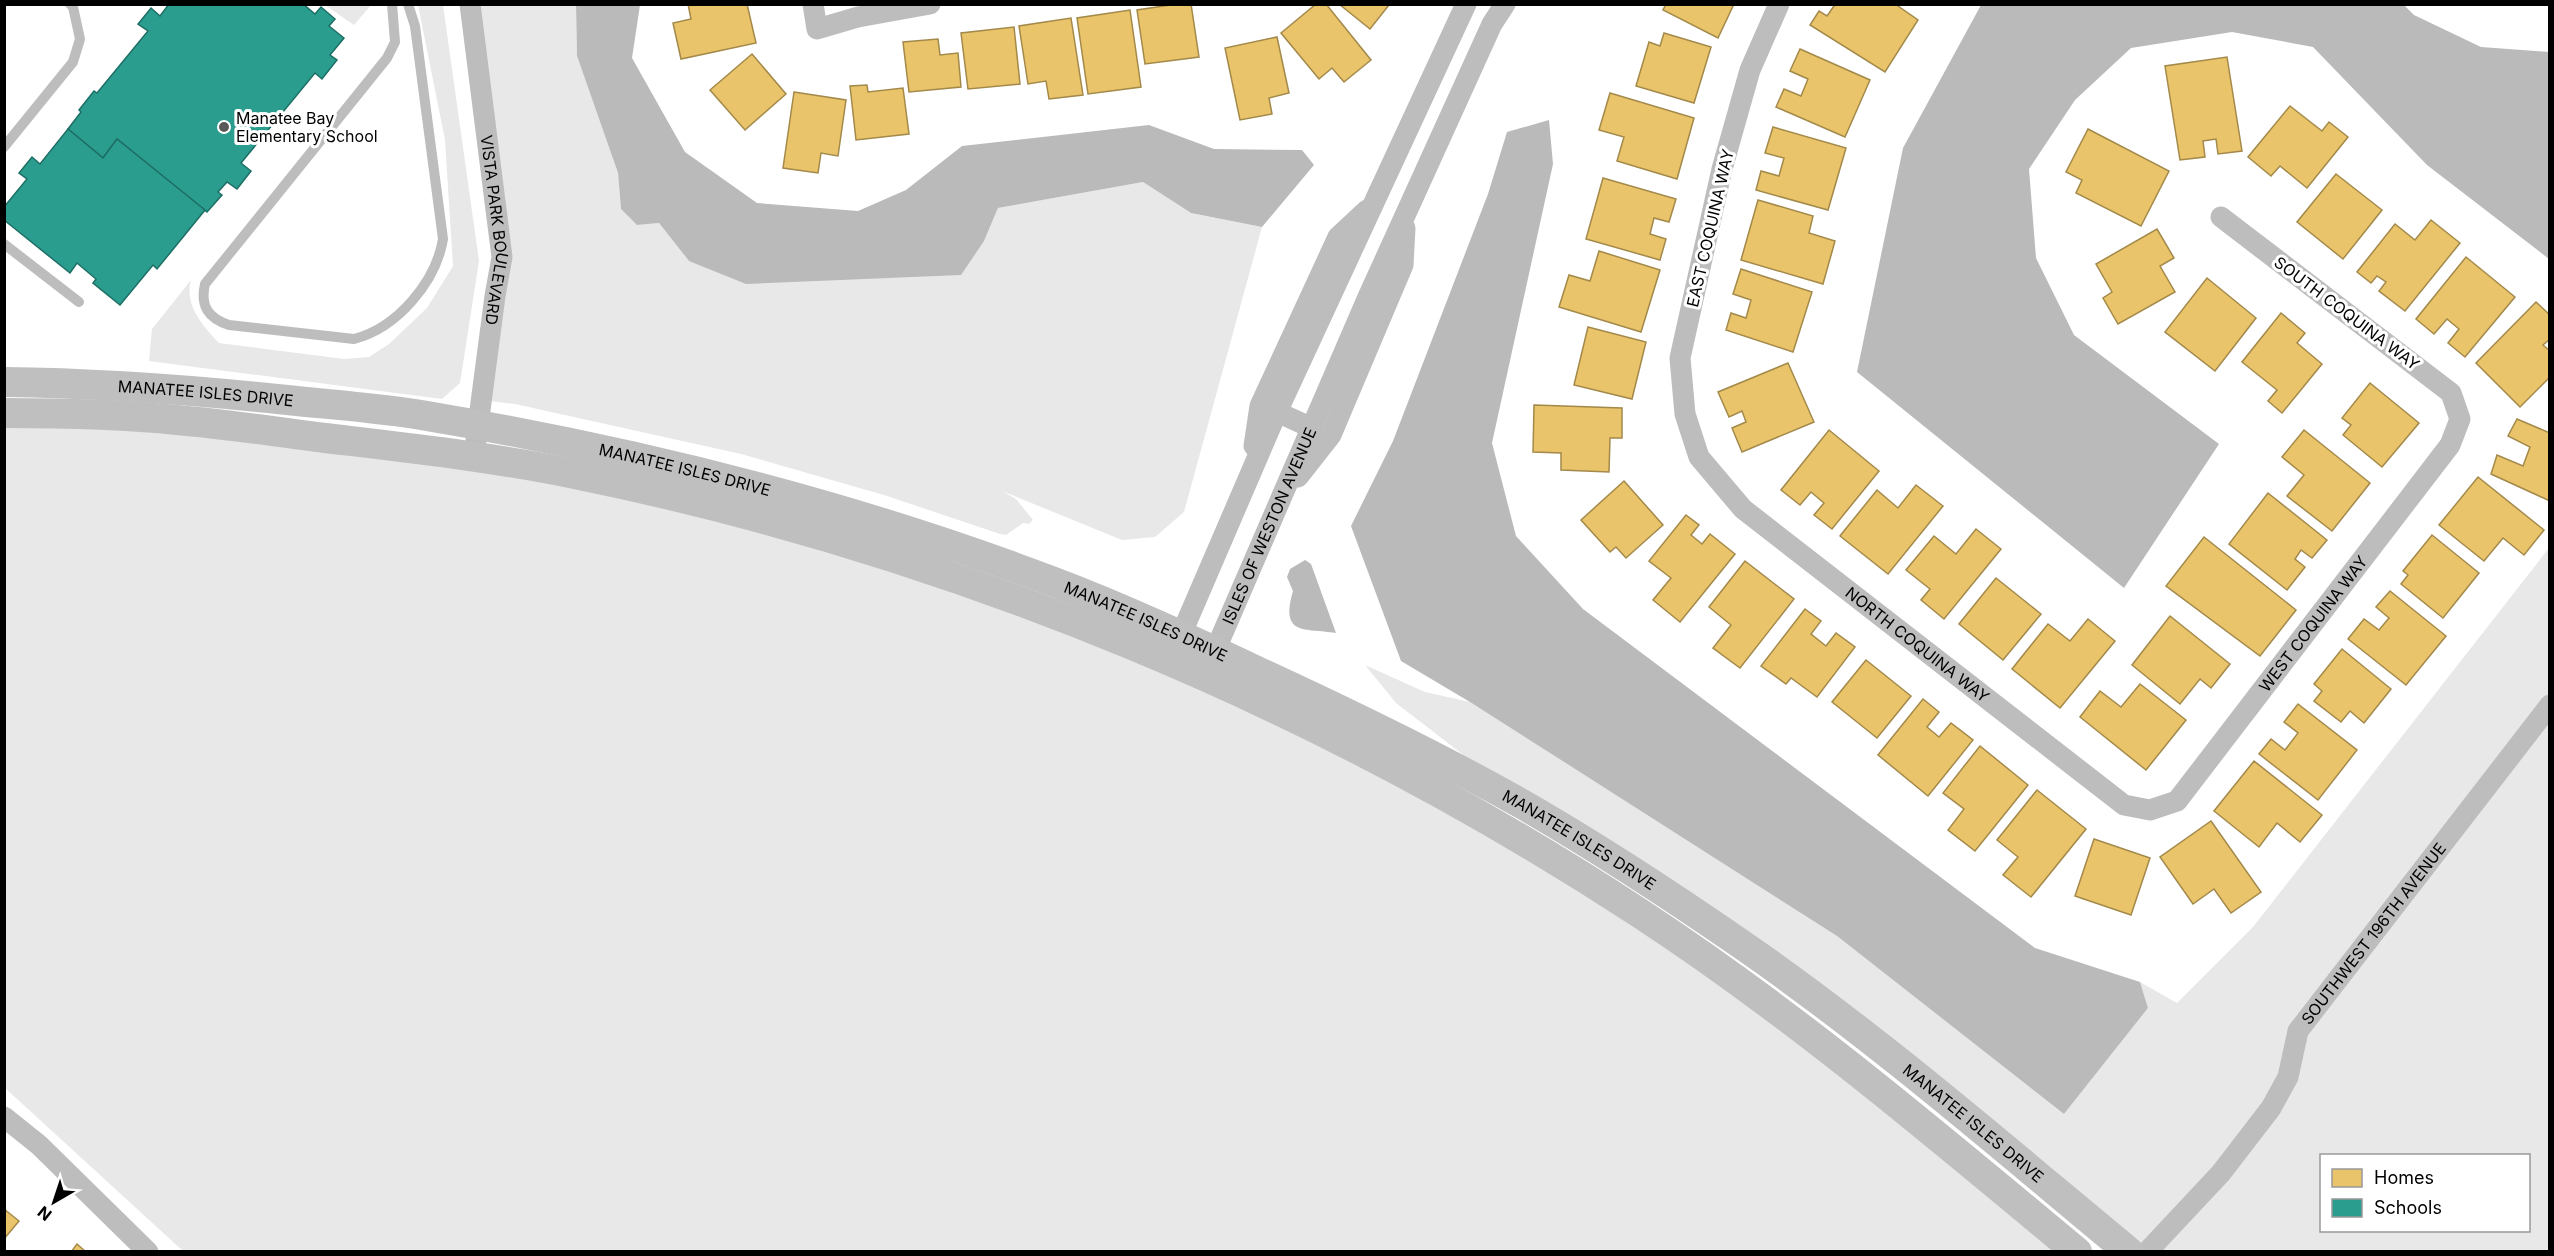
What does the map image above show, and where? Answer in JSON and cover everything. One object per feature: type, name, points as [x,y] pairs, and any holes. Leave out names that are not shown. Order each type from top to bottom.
[{"type":"street","name":"VISTA PARK BOULEVARD","points":[[470,4],[502,258],[474,456]]},
{"type":"street","points":[[813,4],[817,28],[858,17],[930,4]]},
{"type":"street","points":[[1250,477],[1260,406],[1329,279],[1374,204],[1466,4]]},
{"type":"street","name":"ISLES OF WESTON AVENUE","points":[[1215,651],[1368,297],[1492,24],[1505,4]]},
{"type":"street","name":"EAST COQUINA WAY","points":[[1699,457],[1684,414],[1680,358],[1722,169],[1746,81],[1779,4]]},
{"type":"street","points":[[1282,495],[1331,435],[1403,265],[1406,215]]},
{"type":"street","name":"SOUTH COQUINA WAY","points":[[2221,217],[2451,393],[2460,419]]},
{"type":"street","points":[[1329,279],[1368,297]]},
{"type":"street","points":[[1215,651],[1189,670],[1181,635],[1250,477],[1329,279]]},
{"type":"street","name":"MANATEE ISLES DRIVE","points":[[4,382],[178,389],[422,415],[574,443],[720,477],[846,513],[929,538],[1055,582],[1181,635],[1339,708],[1526,806],[1744,946],[1881,1049],[2129,1251]]},
{"type":"street","points":[[1277,412],[1312,429]]},
{"type":"street","name":"MANATEE ISLES DRIVE","points":[[4,413],[174,419],[474,456],[575,474],[701,503],[831,538],[1022,602],[1189,670],[1326,733],[1517,837],[1641,914],[1756,993],[1865,1076],[2077,1251]]},
{"type":"street","name":"WEST COQUINA WAY","points":[[2150,810],[2178,801],[2450,445],[2460,419]]},
{"type":"street","name":"NORTH COQUINA WAY","points":[[1699,457],[1743,509],[2124,805],[2150,810]]},
{"type":"street","name":"SOUTHWEST 196TH AVENUE","points":[[2147,1251],[2221,1173],[2271,1108],[2288,1077],[2298,1031],[2550,705]]},
{"type":"street","points":[[4,1117],[39,1146],[148,1251]]},
{"type":"lane","points":[[4,147],[72,62],[80,39],[73,7],[70,4]]},
{"type":"lane","points":[[392,4],[394,42],[387,58],[205,284],[202,297],[206,311],[216,321],[229,325],[354,339],[369,335],[398,318],[434,270],[440,259],[443,239],[415,26],[408,4]]},
{"type":"lane","points":[[4,244],[79,302]]},
{"type":"shaded area","points":[[325,5],[371,5],[354,25]]},
{"type":"shaded area","points":[[418,5],[443,5],[479,261],[460,383],[442,399],[149,361],[152,329],[191,280],[190,298],[196,314],[219,343],[344,359],[369,357],[389,344],[427,308],[453,266],[445,140]]},
{"type":"shaded area","points":[[470,5],[576,5],[577,56],[618,173],[621,209],[637,225],[659,223],[689,261],[984,241],[998,208],[1143,182],[1191,213],[1262,227],[1184,512],[1155,537],[1122,540],[1002,491],[1016,499],[1033,520],[1029,524],[1023,523],[1006,535],[884,495],[741,454],[515,404],[482,400],[502,257]]},
{"type":"shaded area","points":[[576,5],[640,5],[632,58],[685,152],[757,203],[858,211],[906,190],[962,146],[1149,125],[1214,149],[1302,150],[1314,165],[1262,227],[1191,213],[1143,182],[998,208],[984,241],[961,275],[746,284],[689,261],[659,223],[637,225],[621,209],[618,173],[577,56]]},
{"type":"shaded area","points":[[1981,5],[2404,5],[2414,15],[2481,47],[2549,52],[2549,259],[2427,165],[2313,47],[2232,32],[2131,48],[2075,100],[2029,169],[2036,258],[2074,335],[2219,444],[2124,588],[1857,372],[1903,148]]},
{"type":"shaded area","points":[[1549,120],[1553,164],[1492,443],[1516,536],[1583,609],[2035,948],[2140,982],[2148,1008],[2064,1114],[1837,936],[1470,702],[1401,661],[1351,526],[1393,441],[1488,194],[1507,132]]},
{"type":"shaded area","points":[[5,413],[174,419],[713,505],[1189,670],[1641,914],[2077,1251],[183,1251],[5,1088]]},
{"type":"shaded area","points":[[2549,548],[2549,1251],[2129,1251],[2076,1189],[2054,1170],[1792,964],[1466,757],[1396,703],[1365,665],[1425,692],[1470,702],[1837,936],[2064,1114],[2148,1008],[2140,982],[2177,1003],[2253,927]]},
{"type":"shaded area","points":[[1305,560],[1311,564],[1336,633],[1305,629],[1292,623],[1290,606],[1293,591],[1287,577],[1290,569]]},
{"type":"building: Homes","points":[[688,4],[747,4],[756,43],[681,59],[673,23],[691,19]]},
{"type":"building: Homes","points":[[1191,4],[1199,57],[1145,64],[1137,10]]},
{"type":"building: Homes","points":[[1316,4],[1326,4],[1371,60],[1344,82],[1332,68],[1319,79],[1281,33]]},
{"type":"building: Homes","points":[[1339,4],[1389,4],[1389,5],[1370,29]]},
{"type":"building: Homes","points":[[1666,4],[1734,4],[1718,38],[1663,10]]},
{"type":"building: Homes","points":[[1832,4],[1895,4],[1918,20],[1885,72],[1810,25],[1819,11],[1827,16],[1834,6]]},
{"type":"building: Homes","points":[[1130,10],[1141,87],[1088,94],[1077,18]]},
{"type":"building: Homes","points":[[1071,18],[1083,95],[1049,99],[1046,81],[1028,84],[1019,26]]},
{"type":"building: Homes","points":[[1014,27],[1020,84],[968,89],[961,33]]},
{"type":"building: Homes","points":[[1664,33],[1711,47],[1694,103],[1636,86],[1649,42],[1660,46]]},
{"type":"building: Homes","points":[[1277,37],[1289,93],[1269,98],[1272,114],[1240,120],[1225,48]]},
{"type":"building: Homes","points":[[938,39],[940,55],[958,53],[961,87],[909,92],[903,42]]},
{"type":"building: Homes","points":[[1800,49],[1870,80],[1845,137],[1776,107],[1784,89],[1801,96],[1808,79],[1790,71]]},
{"type":"building: Homes","points":[[752,54],[786,94],[745,130],[710,90]]},
{"type":"building: Homes","points":[[2227,57],[2242,151],[2218,154],[2216,139],[2203,141],[2205,157],[2180,160],[2165,66]]},
{"type":"building: Homes","points":[[867,85],[868,92],[903,88],[909,134],[856,140],[850,86]]},
{"type":"building: Homes","points":[[794,92],[846,100],[838,156],[821,153],[818,173],[783,168]]},
{"type":"building: Homes","points":[[1610,93],[1694,118],[1677,179],[1617,161],[1624,137],[1599,130]]},
{"type":"building: Homes","points":[[2290,106],[2322,131],[2329,122],[2348,137],[2307,188],[2280,166],[2271,176],[2248,157]]},
{"type":"building: Homes","points":[[1773,127],[1846,148],[1828,210],[1756,190],[1761,171],[1779,176],[1784,158],[1765,153]]},
{"type":"building: Homes","points":[[2088,129],[2169,171],[2141,226],[2076,193],[2082,180],[2066,172]]},
{"type":"building: Homes","points":[[2336,174],[2382,210],[2343,259],[2297,222]]},
{"type":"building: Homes","points":[[1603,178],[1676,199],[1669,222],[1654,218],[1650,234],[1666,239],[1660,260],[1586,239]]},
{"type":"building: Homes","points":[[1758,200],[1813,216],[1809,233],[1835,241],[1823,284],[1741,260]]},
{"type":"building: Homes","points":[[2431,220],[2460,243],[2405,311],[2379,291],[2386,282],[2377,276],[2371,283],[2357,272],[2395,224],[2415,240]]},
{"type":"building: Homes","points":[[2157,229],[2174,258],[2160,266],[2175,292],[2118,324],[2103,298],[2112,292],[2096,264]]},
{"type":"building: Homes","points":[[1599,251],[1660,270],[1641,332],[1559,307],[1569,275],[1590,281]]},
{"type":"building: Homes","points":[[2466,257],[2515,297],[2465,357],[2448,343],[2459,329],[2447,319],[2434,334],[2416,319]]},
{"type":"building: Homes","points":[[1741,269],[1812,292],[1793,352],[1726,330],[1731,313],[1746,318],[1751,300],[1733,294]]},
{"type":"building: Homes","points":[[2207,278],[2256,318],[2215,371],[2165,332]]},
{"type":"building: Homes","points":[[2536,302],[2550,315],[2550,339],[2543,345],[2550,351],[2550,377],[2520,407],[2476,363]]},
{"type":"building: Homes","points":[[2281,313],[2305,333],[2297,343],[2322,364],[2282,413],[2268,401],[2277,390],[2242,362]]},
{"type":"building: Homes","points":[[1588,327],[1646,342],[1632,399],[1574,385]]},
{"type":"building: Homes","points":[[1788,363],[1814,422],[1742,452],[1732,428],[1746,422],[1742,411],[1729,417],[1718,392]]},
{"type":"building: Homes","points":[[2370,383],[2419,423],[2382,467],[2343,435],[2351,425],[2342,418]]},
{"type":"building: Homes","points":[[1534,405],[1622,408],[1622,438],[1610,438],[1609,472],[1561,470],[1561,453],[1533,452]]},
{"type":"building: Homes","points":[[2517,419],[2550,433],[2550,501],[2491,474],[2497,455],[2523,466],[2530,447],[2508,436]]},
{"type":"building: Homes","points":[[1829,430],[1879,471],[1832,529],[1814,515],[1824,503],[1811,492],[1800,505],[1781,490]]},
{"type":"building: Homes","points":[[2304,430],[2370,483],[2332,531],[2287,496],[2304,475],[2282,457]]},
{"type":"building: Homes","points":[[2478,477],[2544,530],[2524,555],[2503,538],[2484,561],[2439,525]]},
{"type":"building: Homes","points":[[1624,481],[1663,525],[1626,558],[1616,547],[1610,552],[1581,520]]},
{"type":"building: Homes","points":[[1916,485],[1943,506],[1888,574],[1840,536],[1877,490],[1898,508]]},
{"type":"building: Homes","points":[[2268,493],[2327,540],[2312,558],[2301,550],[2295,559],[2305,567],[2287,590],[2229,544]]},
{"type":"building: Homes","points":[[1686,515],[1699,525],[1691,535],[1702,544],[1710,534],[1735,554],[1680,622],[1653,600],[1671,578],[1649,561]]},
{"type":"building: Homes","points":[[1976,529],[2001,549],[1944,619],[1921,600],[1930,589],[1906,570],[1934,536],[1956,554]]},
{"type":"building: Homes","points":[[2432,535],[2479,573],[2443,618],[2401,584],[2408,575],[2403,571]]},
{"type":"building: Homes","points":[[2204,537],[2296,610],[2260,656],[2166,586]]},
{"type":"building: Homes","points":[[1745,561],[1794,599],[1740,668],[1713,648],[1731,625],[1709,607]]},
{"type":"building: Homes","points":[[1996,578],[2041,614],[2003,660],[1959,624]]},
{"type":"building: Homes","points":[[2390,591],[2446,636],[2406,685],[2348,639],[2364,619],[2379,630],[2389,618],[2376,607]]},
{"type":"building: Homes","points":[[1805,609],[1821,621],[1811,634],[1826,646],[1836,633],[1855,647],[1817,697],[1791,678],[1786,684],[1761,666]]},
{"type":"building: Homes","points":[[2170,616],[2230,664],[2211,688],[2200,679],[2180,704],[2132,665]]},
{"type":"building: Homes","points":[[2088,619],[2115,641],[2060,708],[2012,669],[2048,624],[2070,641]]},
{"type":"building: Homes","points":[[2342,649],[2391,689],[2364,723],[2350,711],[2341,722],[2314,701],[2322,691],[2314,684]]},
{"type":"building: Homes","points":[[1866,660],[1911,696],[1877,738],[1832,702]]},
{"type":"building: Homes","points":[[2140,684],[2186,720],[2146,770],[2080,717],[2100,691],[2121,707]]},
{"type":"building: Homes","points":[[1923,699],[1939,712],[1927,727],[1939,737],[1951,723],[1973,740],[1928,796],[1878,755]]},
{"type":"building: Homes","points":[[2298,704],[2357,750],[2318,800],[2259,754],[2271,739],[2285,750],[2298,733],[2284,722]]},
{"type":"building: Homes","points":[[1980,746],[2028,785],[1975,851],[1948,830],[1964,809],[1943,793]]},
{"type":"building: Homes","points":[[2254,761],[2322,815],[2300,842],[2277,823],[2259,847],[2214,811]]},
{"type":"building: Homes","points":[[2037,790],[2086,829],[2031,897],[2003,875],[2018,857],[1997,840]]},
{"type":"building: Homes","points":[[2211,821],[2261,892],[2231,913],[2214,889],[2193,904],[2160,857]]},
{"type":"building: Homes","points":[[2094,839],[2150,858],[2131,915],[2075,896]]},
{"type":"building: Homes","points":[[4,1209],[19,1221],[4,1239]]},
{"type":"building: Homes","points":[[77,1244],[86,1252],[71,1252]]},
{"type":"building: Schools","points":[[169,4],[303,4],[315,14],[321,7],[335,19],[329,26],[344,38],[330,55],[337,60],[322,79],[315,73],[241,163],[251,171],[237,189],[227,182],[218,192],[222,195],[207,212],[117,139],[103,158],[68,129],[94,91],[97,93],[148,31],[138,24],[151,8],[160,16]]},
{"type":"building: Schools","points":[[68,129],[103,158],[117,139],[205,210],[157,269],[153,265],[120,305],[93,283],[96,279],[77,263],[70,273],[4,220],[4,207],[27,179],[19,173],[32,157],[40,164]]},
{"type":"place","name":"Manatee Bay Elementary School","points":[[224,127]]}]
